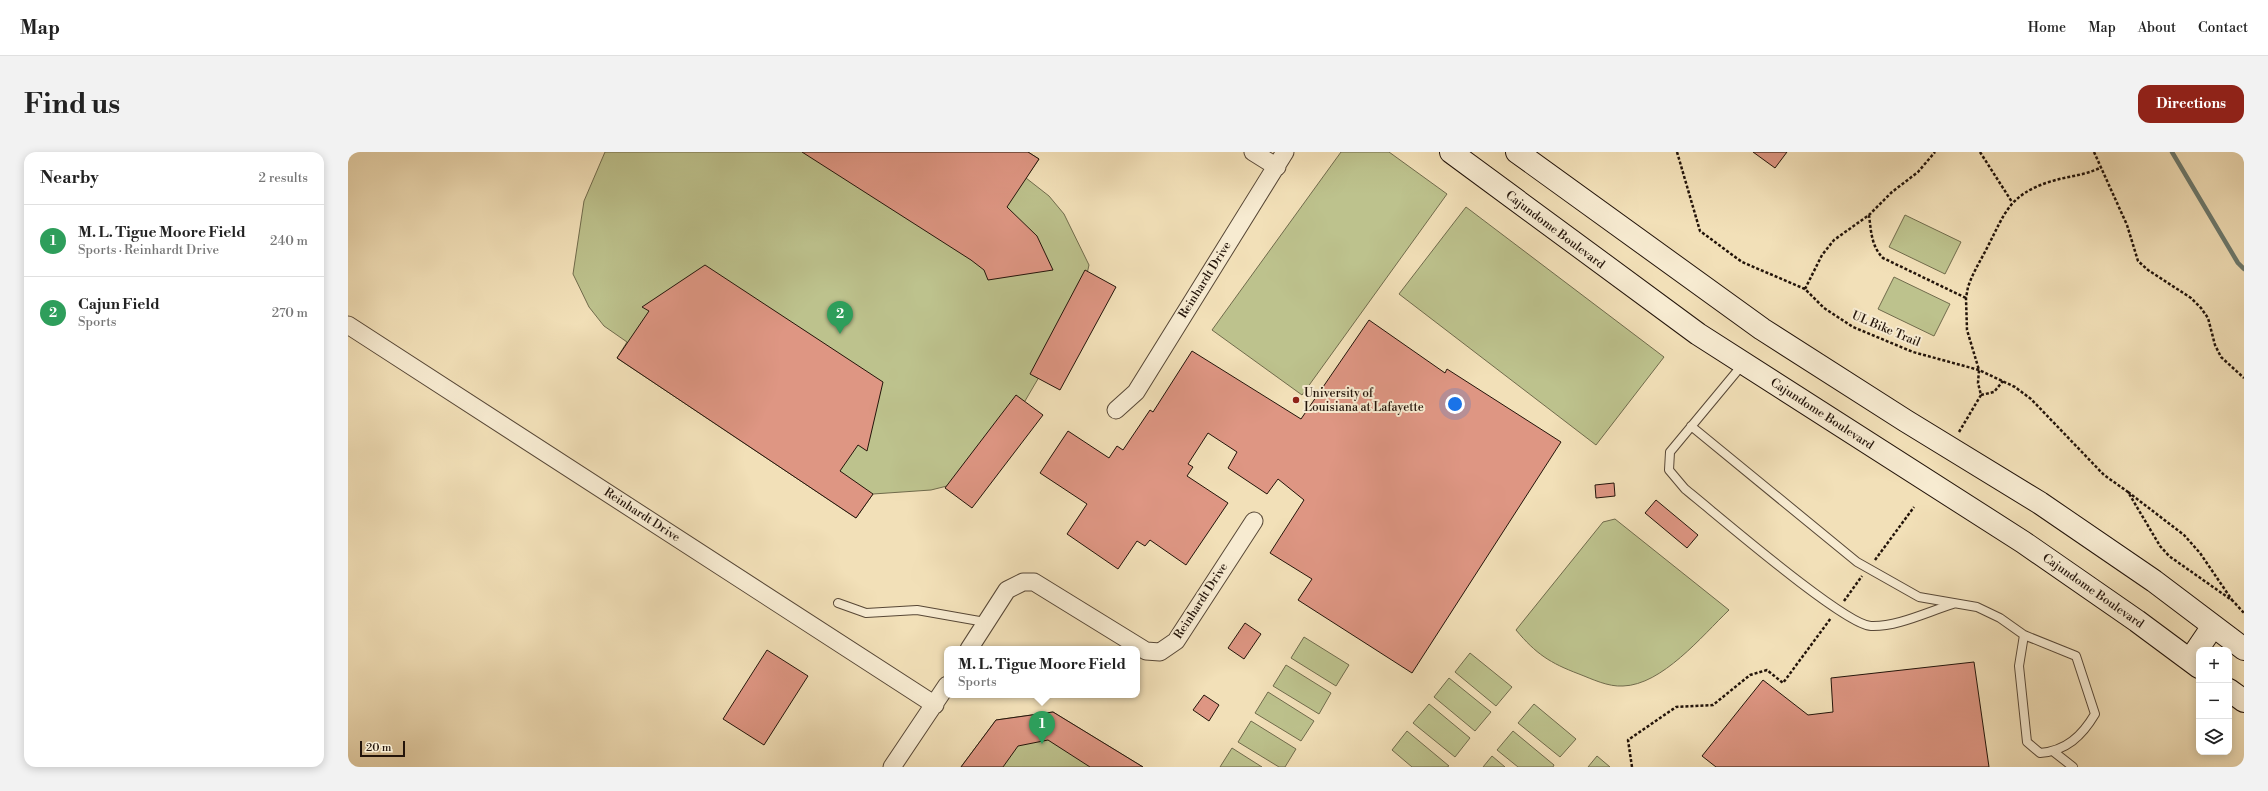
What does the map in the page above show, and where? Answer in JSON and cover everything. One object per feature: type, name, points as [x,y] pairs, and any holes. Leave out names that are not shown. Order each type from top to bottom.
[{"type":"street","points":[[1253,152],[1277,167]]},
{"type":"street","name":"Reinhardt Drive","points":[[1116,410],[1136,392],[1285,152]]},
{"type":"street","name":"Cajundome Boulevard","points":[[1451,152],[1698,334],[2023,542],[2137,621],[2194,664]]},
{"type":"street","points":[[1517,152],[1762,328],[1906,421],[2040,503],[2154,581],[2244,649]]},
{"type":"street","name":"Reinhardt Drive","points":[[348,325],[935,705]]},
{"type":"street","name":"Reinhardt Drive","points":[[1140,647],[1146,651],[1160,652],[1176,641],[1254,521]]},
{"type":"street","name":"Reinhardt Drive","points":[[971,646],[1007,590],[1023,582],[1034,582],[1138,646]]},
{"type":"street","points":[[2194,664],[2213,626]]},
{"type":"street","points":[[892,767],[944,690]]},
{"type":"street","points":[[2232,692],[2244,701]]},
{"type":"lane","points":[[1744,364],[1670,452],[1669,470],[1685,489],[1826,602],[1862,624],[1870,626],[1888,624],[1956,603]]},
{"type":"lane","points":[[1691,426],[1857,562],[1920,597],[1977,607],[2000,618],[2024,635],[2076,656],[2095,714],[2088,725],[2072,743],[2054,752],[2040,753],[2026,742],[2019,666],[2024,635]]},
{"type":"lane","points":[[838,603],[866,613],[917,610],[985,622]]},
{"type":"lane","points":[[2054,752],[2072,767]]},
{"type":"path","name":"UL Bike Trail","points":[[1677,152],[1700,231],[1742,262],[1805,290],[1824,308],[1853,327],[1913,352],[1979,370],[2003,381],[2031,399],[2086,458],[2104,475],[2184,535],[2200,553],[2233,601],[2244,613]]},
{"type":"path","points":[[1805,290],[1826,250],[1852,225],[1869,215],[1892,192],[1918,172],[1935,152]]},
{"type":"path","points":[[1980,152],[2012,202]]},
{"type":"path","points":[[2094,152],[2127,225],[2138,261],[2148,270],[2190,298],[2201,308],[2208,318],[2215,345],[2221,357],[2244,378]]},
{"type":"path","points":[[1955,439],[1981,395],[1978,383],[1979,370],[1968,330],[1966,298],[1972,275],[2000,219],[2012,202],[2048,182],[2084,175],[2102,167]]},
{"type":"path","points":[[1869,215],[1873,243],[1877,252],[1883,258],[1966,298]]},
{"type":"path","points":[[1981,395],[1994,392],[2003,381]]},
{"type":"path","name":"UL Bike Trail","points":[[2128,492],[2156,540],[2169,556],[2233,601]]},
{"type":"path","points":[[1632,767],[1628,740],[1676,707],[1714,705],[1750,675],[1767,670],[1783,683],[1914,507]]},
{"type":"green space","points":[[605,152],[1028,152],[1039,159],[1026,178],[1049,196],[1064,214],[1089,265],[1079,309],[1015,418],[959,483],[931,490],[873,494],[856,518],[617,358],[627,342],[604,326],[589,307],[573,274],[584,201]]},
{"type":"green space","points":[[1341,152],[1389,152],[1447,194],[1302,395],[1212,330]]},
{"type":"green space","points":[[1466,207],[1664,357],[1596,445],[1399,294]]},
{"type":"green space","points":[[1905,215],[1961,242],[1945,274],[1889,247]]},
{"type":"green space","points":[[1894,277],[1950,304],[1934,336],[1878,309]]},
{"type":"green space","points":[[1615,519],[1729,610],[1694,645],[1667,668],[1638,684],[1623,686],[1600,682],[1552,662],[1537,652],[1516,630],[1603,522]]},
{"type":"green space","points":[[1304,637],[1349,665],[1336,686],[1291,658]]},
{"type":"green space","points":[[1470,653],[1512,687],[1496,706],[1455,672]]},
{"type":"green space","points":[[1286,665],[1331,693],[1319,714],[1273,686]]},
{"type":"green space","points":[[1449,678],[1491,712],[1475,731],[1434,697]]},
{"type":"green space","points":[[1268,692],[1314,721],[1301,741],[1255,713]]},
{"type":"green space","points":[[1429,704],[1470,738],[1455,757],[1413,723]]},
{"type":"green space","points":[[1534,704],[1576,739],[1560,757],[1518,723]]},
{"type":"green space","points":[[1053,712],[1143,767],[961,767],[996,720]]},
{"type":"green space","points":[[1251,721],[1296,749],[1285,767],[1279,767],[1238,742]]},
{"type":"green space","points":[[1407,731],[1449,766],[1412,767],[1392,750]]},
{"type":"green space","points":[[1513,731],[1554,765],[1553,767],[1518,767],[1497,750]]},
{"type":"green space","points":[[1232,748],[1262,767],[1220,767]]},
{"type":"green space","points":[[1492,756],[1505,767],[1483,767]]},
{"type":"green space","points":[[1597,756],[1610,767],[1588,767]]},
{"type":"building","points":[[802,152],[1028,152],[1039,159],[1007,207],[1037,236],[1053,270],[988,280],[984,270],[971,260]]},
{"type":"building","points":[[1753,152],[1787,152],[1775,168]]},
{"type":"building","points":[[705,265],[883,382],[867,451],[858,445],[840,471],[873,494],[856,518],[617,358],[649,311],[642,307]]},
{"type":"building","points":[[1085,270],[1116,287],[1060,390],[1030,374]]},
{"type":"building","points":[[1369,320],[1445,373],[1447,369],[1561,442],[1412,673],[1298,600],[1312,579],[1270,553],[1304,500],[1278,479],[1267,494],[1228,468],[1237,452],[1208,433],[1188,464],[1193,467],[1187,476],[1228,503],[1186,565],[1150,540],[1145,546],[1137,541],[1118,569],[1067,534],[1087,504],[1040,473],[1068,431],[1109,458],[1117,446],[1123,450],[1150,410],[1153,412],[1192,351],[1301,419]]},
{"type":"building","points":[[1016,395],[1043,415],[972,508],[945,488]]},
{"type":"building","points":[[1614,483],[1615,496],[1596,498],[1595,485]]},
{"type":"building","points":[[1656,500],[1698,535],[1687,548],[1645,513]]},
{"type":"building","points":[[1245,623],[1261,634],[1244,659],[1228,648]]},
{"type":"building","points":[[767,650],[808,676],[764,745],[723,719]]},
{"type":"building","points":[[1974,662],[1989,767],[1716,767],[1702,756],[1763,680],[1808,715],[1833,712],[1831,678]]},
{"type":"building","points":[[1204,695],[1219,705],[1209,721],[1193,710]]},
{"type":"building","points":[[1053,712],[1143,767],[1090,767],[1048,740],[1018,746],[1003,767],[961,767],[996,720]]},
{"type":"waterway","points":[[2172,152],[2238,263],[2244,269]]},
{"type":"place","name":"Cajun Field","points":[[840,334]]},
{"type":"place","name":"University of Louisiana at Lafayette","points":[[1296,400]]},
{"type":"place","name":"M. L. Tigue Moore Field","points":[[1042,744]]}]
